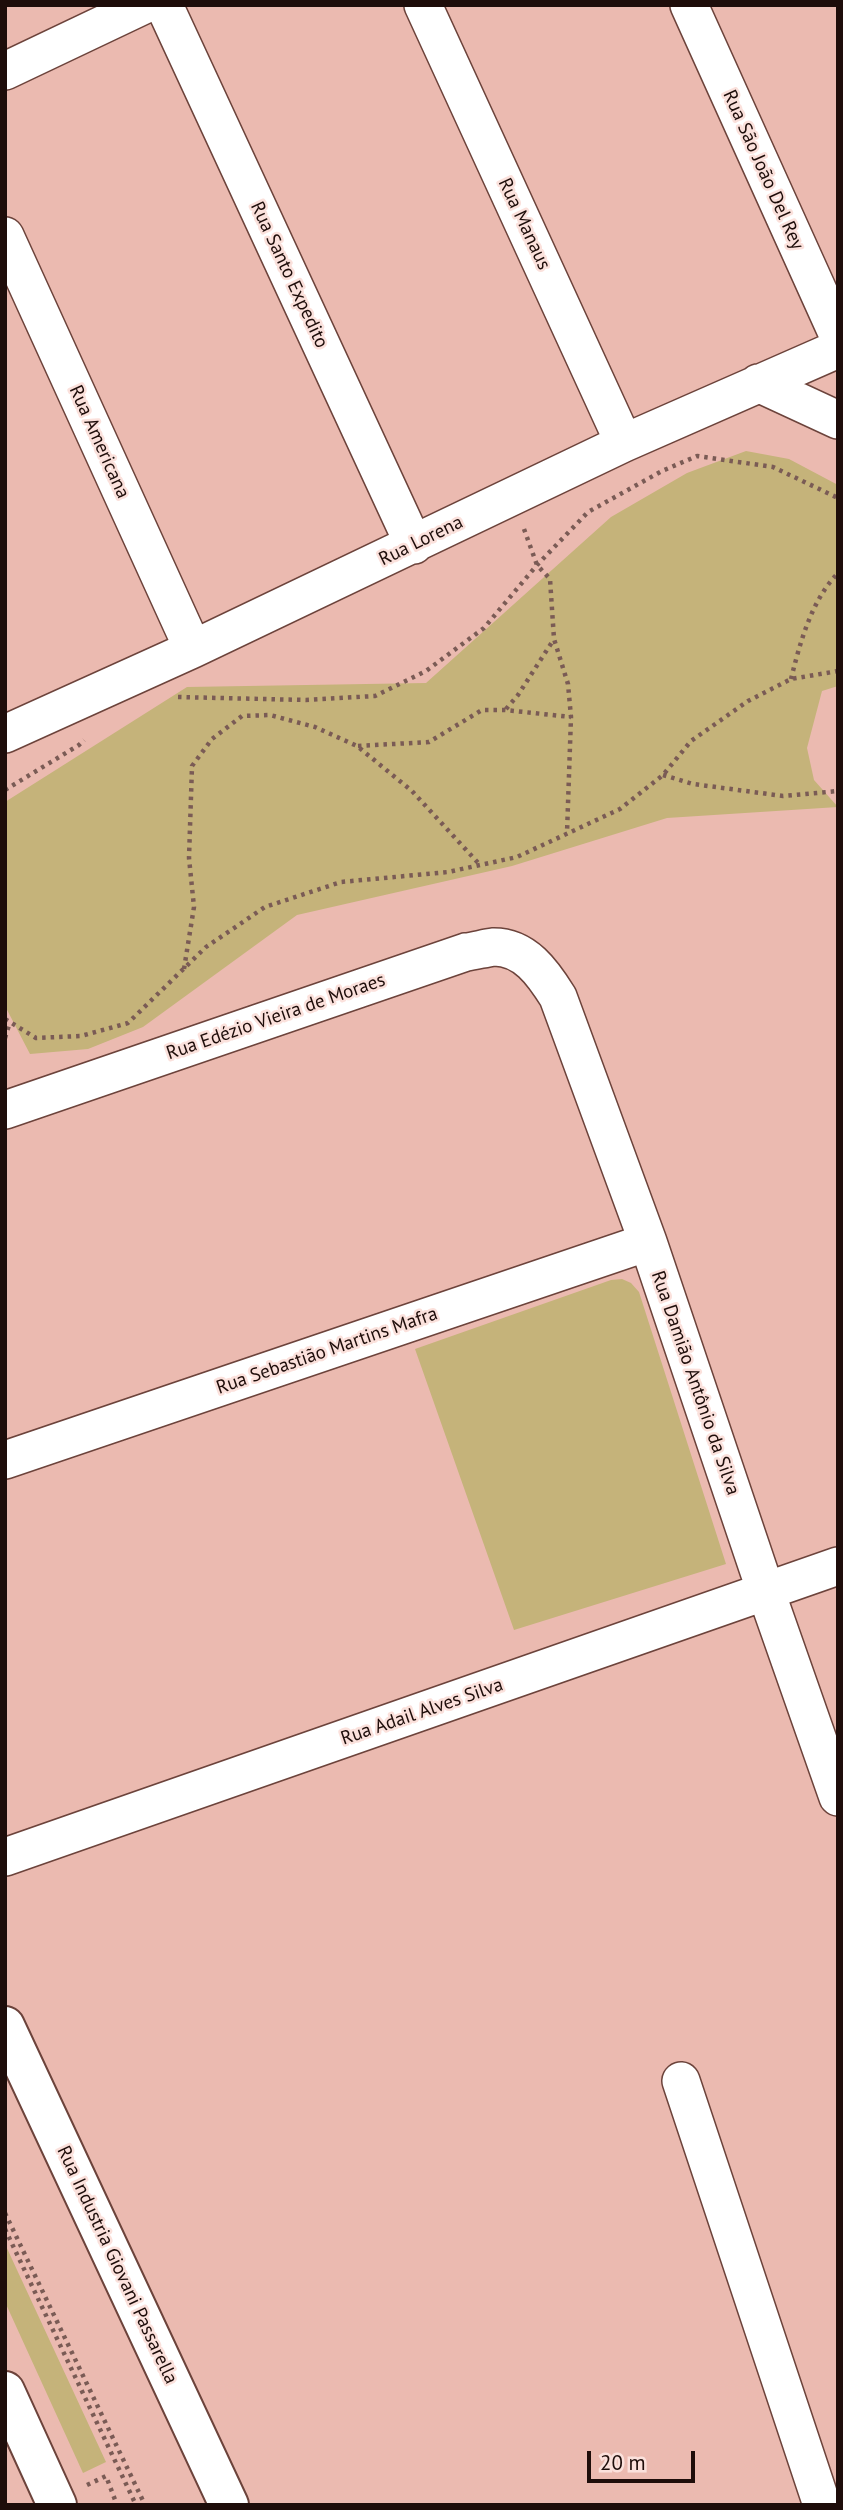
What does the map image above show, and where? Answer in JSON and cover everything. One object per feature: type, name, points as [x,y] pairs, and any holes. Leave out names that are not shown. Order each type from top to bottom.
[{"type":"street","points":[[5,71],[144,5]]},
{"type":"street","name":"Rua Santo Expedito","points":[[164,5],[414,545]]},
{"type":"street","name":"Rua Manaus","points":[[423,5],[624,443]]},
{"type":"street","name":"Rua São João Del Rey","points":[[689,5],[838,335]]},
{"type":"street","name":"Rua Americana","points":[[5,236],[193,649]]},
{"type":"street","name":"Rua Lorena","points":[[5,734],[193,649],[624,443],[838,349]]},
{"type":"street","points":[[758,383],[838,420]]},
{"type":"street","name":"Rua Edézio Vieira de Moraes","points":[[5,1110],[466,952],[495,947],[518,952],[543,973]]},
{"type":"street","name":"Rua Damião Antônio da Silva","points":[[543,973],[558,997],[648,1242],[838,1797]]},
{"type":"street","name":"Rua Sebastião Martins Mafra","points":[[5,1460],[648,1242]]},
{"type":"street","name":"Rua Adail Alves Silva","points":[[5,1857],[838,1566]]},
{"type":"street","name":"Rua Industria Giovani Passarella","points":[[5,2025],[229,2505]]},
{"type":"street","points":[[681,2081],[822,2505]]},
{"type":"street","points":[[5,2391],[57,2505]]},
{"type":"path","points":[[171,696],[306,701],[375,696],[426,671],[484,628],[537,565],[588,512],[662,471],[697,456],[774,467],[838,498]]},
{"type":"path","points":[[510,498],[537,565],[550,579],[554,639],[568,684],[571,717],[567,834]]},
{"type":"path","points":[[792,679],[799,647],[813,611],[838,573]]},
{"type":"path","points":[[505,710],[518,695],[554,639]]},
{"type":"path","points":[[5,1038],[8,1020],[36,1038],[82,1036],[128,1023],[205,947],[265,907],[341,882],[448,872],[517,858],[621,809],[663,775],[691,741],[748,701],[792,679],[838,671]]},
{"type":"path","points":[[357,746],[429,742],[482,710],[571,717]]},
{"type":"path","points":[[184,970],[194,907],[189,858],[192,766],[212,739],[242,716],[270,715],[315,727],[357,746],[412,791],[480,865]]},
{"type":"path","points":[[5,790],[79,746],[90,732]]},
{"type":"path","points":[[663,775],[693,784],[783,796],[838,791]]},
{"type":"path","points":[[5,2213],[145,2505]]},
{"type":"path","points":[[5,2229],[136,2505]]},
{"type":"shaded area","points":[[746,451],[789,459],[838,485],[838,686],[822,691],[807,748],[814,780],[838,807],[667,818],[512,866],[297,915],[143,1027],[88,1049],[30,1054],[5,1006],[5,802],[187,687],[426,683],[611,517],[687,473]]},
{"type":"shaded area","points":[[622,1279],[631,1283],[639,1292],[726,1564],[514,1630],[415,1349],[611,1280]]},
{"type":"shaded area","points":[[5,2244],[106,2462],[83,2473],[5,2302]]}]
